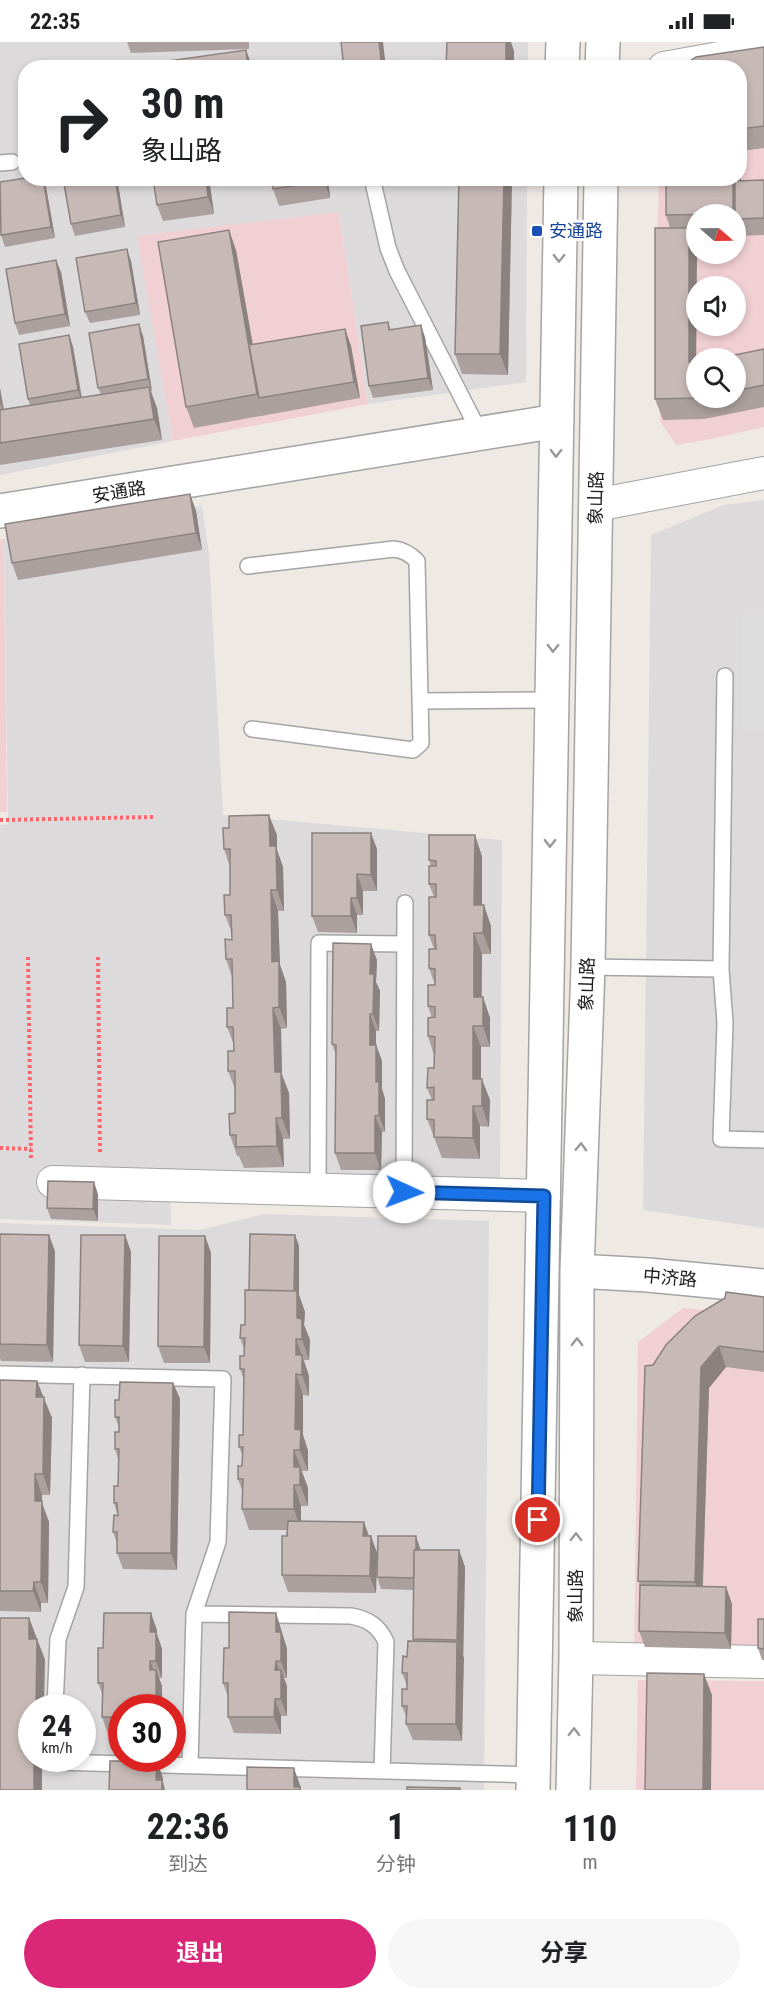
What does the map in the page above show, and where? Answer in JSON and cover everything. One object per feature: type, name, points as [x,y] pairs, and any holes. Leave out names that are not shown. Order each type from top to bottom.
[{"type":"street","points":[[562,60],[563,42]]},
{"type":"street","points":[[603,42],[603,60]]},
{"type":"street","points":[[708,60],[764,50]]},
{"type":"street","points":[[533,1782],[561,186]]},
{"type":"street","name":"象山路","points":[[573,1790],[576,1658],[577,1271],[588,967],[601,186]]},
{"type":"street","name":"安通路","points":[[0,511],[557,421]]},
{"type":"street","points":[[596,505],[764,473]]},
{"type":"street","points":[[49,1182],[544,1196]]},
{"type":"street","name":"中济路","points":[[577,1271],[764,1286]]},
{"type":"street","points":[[576,1658],[764,1662]]},
{"type":"lane","points":[[374,186],[388,248],[397,272],[480,433]]},
{"type":"lane","points":[[248,566],[394,549],[410,554],[417,561],[422,701],[422,743],[413,750],[252,729]]},
{"type":"lane","points":[[724,676],[720,969],[725,1023],[721,1139],[764,1140]]},
{"type":"lane","points":[[422,701],[552,700]]},
{"type":"lane","points":[[404,1192],[405,903]]},
{"type":"lane","points":[[318,1189],[320,943],[405,944]]},
{"type":"lane","points":[[588,967],[720,969]]},
{"type":"lane","points":[[0,1374],[223,1379],[218,1542],[194,1614],[190,1766]]},
{"type":"lane","points":[[56,1694],[58,1639],[76,1587],[82,1375]]},
{"type":"lane","points":[[194,1614],[351,1616],[360,1617],[375,1626],[386,1642],[382,1771]]},
{"type":"lane","points":[[96,1763],[382,1771],[533,1782]]},
{"type":"path","points":[[0,820],[154,817]]},
{"type":"path","points":[[28,957],[32,1174],[49,1182]]},
{"type":"path","points":[[98,957],[100,1184]]},
{"type":"path","points":[[0,1148],[31,1149]]},
{"type":"shaded area","points":[[0,42],[528,42],[528,60],[18,60],[18,186],[527,186],[526,382],[368,404],[339,212],[138,236],[173,441],[0,475]]},
{"type":"shaded area","points":[[764,61],[764,427],[676,445],[660,421],[657,242],[659,186],[747,186],[747,66]]},
{"type":"shaded area","points":[[339,212],[368,404],[173,441],[137,236]]},
{"type":"shaded area","points":[[764,500],[764,1228],[643,1210],[651,535],[724,505]]},
{"type":"shaded area","points":[[202,506],[209,554],[223,815],[502,840],[500,1183],[170,1175],[171,1225],[0,1219],[0,825],[8,824],[4,539]]},
{"type":"shaded area","points":[[0,539],[4,539],[7,812],[0,812]]},
{"type":"shaded area","points":[[741,614],[764,614],[764,729],[741,729]]},
{"type":"shaded area","points":[[264,1214],[489,1221],[484,1790],[0,1790],[0,1223],[200,1230]]},
{"type":"shaded area","points":[[683,1308],[764,1315],[764,1666],[634,1664],[638,1342]]},
{"type":"shaded area","points":[[638,1680],[764,1681],[764,1790],[636,1790]]},
{"type":"building","points":[[341,42],[379,42],[381,60],[343,60]]},
{"type":"building","points":[[447,42],[506,42],[506,60],[446,60]]},
{"type":"building","points":[[764,47],[764,126],[747,128],[747,60],[692,60],[696,57]]},
{"type":"building","points":[[246,50],[247,60],[175,60]]},
{"type":"building","points":[[18,179],[18,186],[44,186],[51,227],[1,235],[0,182]]},
{"type":"building","points":[[764,180],[764,218],[746,219],[746,204],[735,204],[735,186],[747,186],[747,181]]},
{"type":"building","points":[[64,186],[116,186],[121,215],[71,224]]},
{"type":"building","points":[[154,186],[207,186],[208,197],[157,205]]},
{"type":"building","points":[[272,186],[292,186],[273,189]]},
{"type":"building","points":[[459,186],[504,186],[500,354],[455,354]]},
{"type":"building","points":[[666,186],[733,186],[733,204],[686,204],[686,215],[666,215]]},
{"type":"building","points":[[655,228],[686,228],[686,264],[689,264],[689,276],[686,276],[686,336],[689,336],[689,348],[686,348],[686,398],[655,399]]},
{"type":"building","points":[[229,230],[257,394],[186,407],[158,242]]},
{"type":"building","points":[[127,249],[136,303],[85,312],[76,258]]},
{"type":"building","points":[[56,260],[65,314],[15,323],[6,269]]},
{"type":"building","points":[[388,322],[389,330],[421,325],[428,378],[369,386],[361,326]]},
{"type":"building","points":[[139,324],[148,379],[98,388],[89,333]]},
{"type":"building","points":[[345,329],[354,382],[259,398],[249,345]]},
{"type":"building","points":[[69,335],[78,390],[28,399],[19,344]]},
{"type":"building","points":[[764,349],[764,385],[746,389],[746,353]]},
{"type":"building","points":[[149,387],[154,419],[0,443],[0,410]]},
{"type":"building","points":[[190,494],[196,533],[12,563],[5,524]]},
{"type":"building","points":[[269,815],[270,846],[276,846],[277,890],[271,890],[272,962],[279,961],[279,1007],[273,1008],[275,1072],[281,1072],[282,1118],[276,1118],[277,1146],[236,1147],[236,1135],[230,1135],[229,1114],[235,1113],[235,1071],[228,1071],[228,1051],[234,1051],[233,1027],[227,1027],[227,1008],[233,1008],[232,959],[226,959],[225,939],[232,940],[231,915],[225,915],[224,895],[230,895],[230,849],[224,849],[223,828],[229,828],[229,816]]},
{"type":"building","points":[[312,833],[371,833],[371,875],[357,874],[357,898],[351,898],[351,916],[312,916]]},
{"type":"building","points":[[429,835],[475,835],[474,905],[484,905],[483,933],[474,933],[474,997],[483,997],[483,1026],[473,1026],[473,1079],[482,1079],[482,1106],[473,1106],[473,1138],[434,1137],[434,1120],[427,1119],[427,1100],[434,1100],[434,1087],[427,1088],[428,1068],[434,1068],[435,1037],[428,1036],[428,1018],[435,1017],[435,1007],[428,1006],[428,985],[435,985],[435,969],[429,968],[429,949],[436,949],[435,935],[429,935],[429,897],[436,897],[436,884],[429,884],[429,866],[436,866],[436,861],[429,860]]},
{"type":"building","points":[[333,943],[371,944],[370,974],[374,974],[370,1045],[376,1045],[376,1082],[379,1082],[379,1115],[375,1116],[375,1153],[335,1153],[336,1045],[332,1044]]},
{"type":"building","points":[[48,1181],[94,1182],[93,1209],[47,1208]]},
{"type":"building","points":[[0,1234],[49,1235],[47,1345],[0,1344]]},
{"type":"building","points":[[250,1234],[295,1235],[294,1291],[249,1290]]},
{"type":"building","points":[[81,1235],[125,1235],[123,1346],[79,1345]]},
{"type":"building","points":[[159,1236],[205,1236],[204,1347],[158,1346]]},
{"type":"building","points":[[245,1290],[297,1291],[297,1318],[302,1319],[302,1339],[296,1339],[296,1355],[302,1355],[302,1375],[296,1374],[295,1429],[301,1430],[300,1450],[294,1450],[294,1467],[300,1467],[300,1485],[294,1485],[294,1509],[242,1509],[243,1479],[238,1479],[238,1466],[242,1466],[243,1447],[239,1447],[239,1435],[243,1435],[244,1369],[240,1369],[240,1356],[244,1356],[245,1338],[240,1338],[241,1325],[245,1325]]},
{"type":"building","points":[[726,1292],[764,1297],[764,1352],[719,1346],[701,1367],[695,1582],[638,1581],[645,1366],[653,1365],[666,1345],[695,1316],[725,1298]]},
{"type":"building","points":[[0,1380],[37,1381],[36,1397],[44,1397],[43,1474],[35,1474],[35,1501],[42,1501],[41,1582],[34,1582],[33,1591],[0,1591]]},
{"type":"building","points":[[120,1382],[173,1383],[171,1553],[117,1553],[117,1532],[113,1532],[114,1515],[118,1516],[117,1503],[114,1503],[114,1486],[118,1486],[119,1449],[115,1449],[115,1432],[119,1432],[119,1417],[115,1417],[115,1400],[119,1400]]},
{"type":"building","points":[[288,1521],[364,1522],[363,1536],[371,1536],[370,1576],[282,1575],[282,1536],[287,1536]]},
{"type":"building","points":[[378,1536],[416,1536],[414,1578],[377,1577]]},
{"type":"building","points":[[414,1550],[459,1550],[457,1640],[413,1639]]},
{"type":"building","points":[[640,1585],[726,1587],[725,1633],[639,1631]]},
{"type":"building","points":[[229,1612],[276,1613],[276,1632],[281,1632],[281,1661],[276,1661],[275,1670],[281,1670],[281,1699],[275,1699],[274,1717],[228,1717],[228,1683],[223,1683],[224,1648],[229,1648]]},
{"type":"building","points":[[104,1613],[151,1613],[150,1632],[156,1632],[156,1661],[150,1661],[150,1670],[156,1670],[156,1694],[108,1694],[108,1717],[102,1717],[103,1683],[98,1683],[98,1648],[103,1648]]},
{"type":"building","points":[[0,1618],[29,1618],[29,1639],[37,1639],[36,1694],[18,1694],[18,1772],[34,1772],[34,1790],[0,1790]]},
{"type":"building","points":[[758,1619],[764,1619],[764,1649],[758,1648]]},
{"type":"building","points":[[408,1641],[457,1642],[456,1724],[406,1724],[407,1706],[402,1706],[402,1689],[407,1689],[407,1673],[402,1673],[403,1656],[407,1657]]},
{"type":"building","points":[[647,1673],[704,1674],[703,1790],[645,1790]]},
{"type":"building","points":[[247,1767],[294,1768],[294,1787],[300,1787],[300,1790],[247,1790]]},
{"type":"building","points":[[110,1772],[156,1772],[156,1780],[162,1780],[162,1790],[109,1790]]},
{"type":"building","points":[[407,1787],[460,1788],[460,1790],[407,1790]]},
{"type":"place","name":"安通路","points":[[537,231]]},
{"type":"route","points":[[404,1192],[544,1196],[538,1520]]}]
